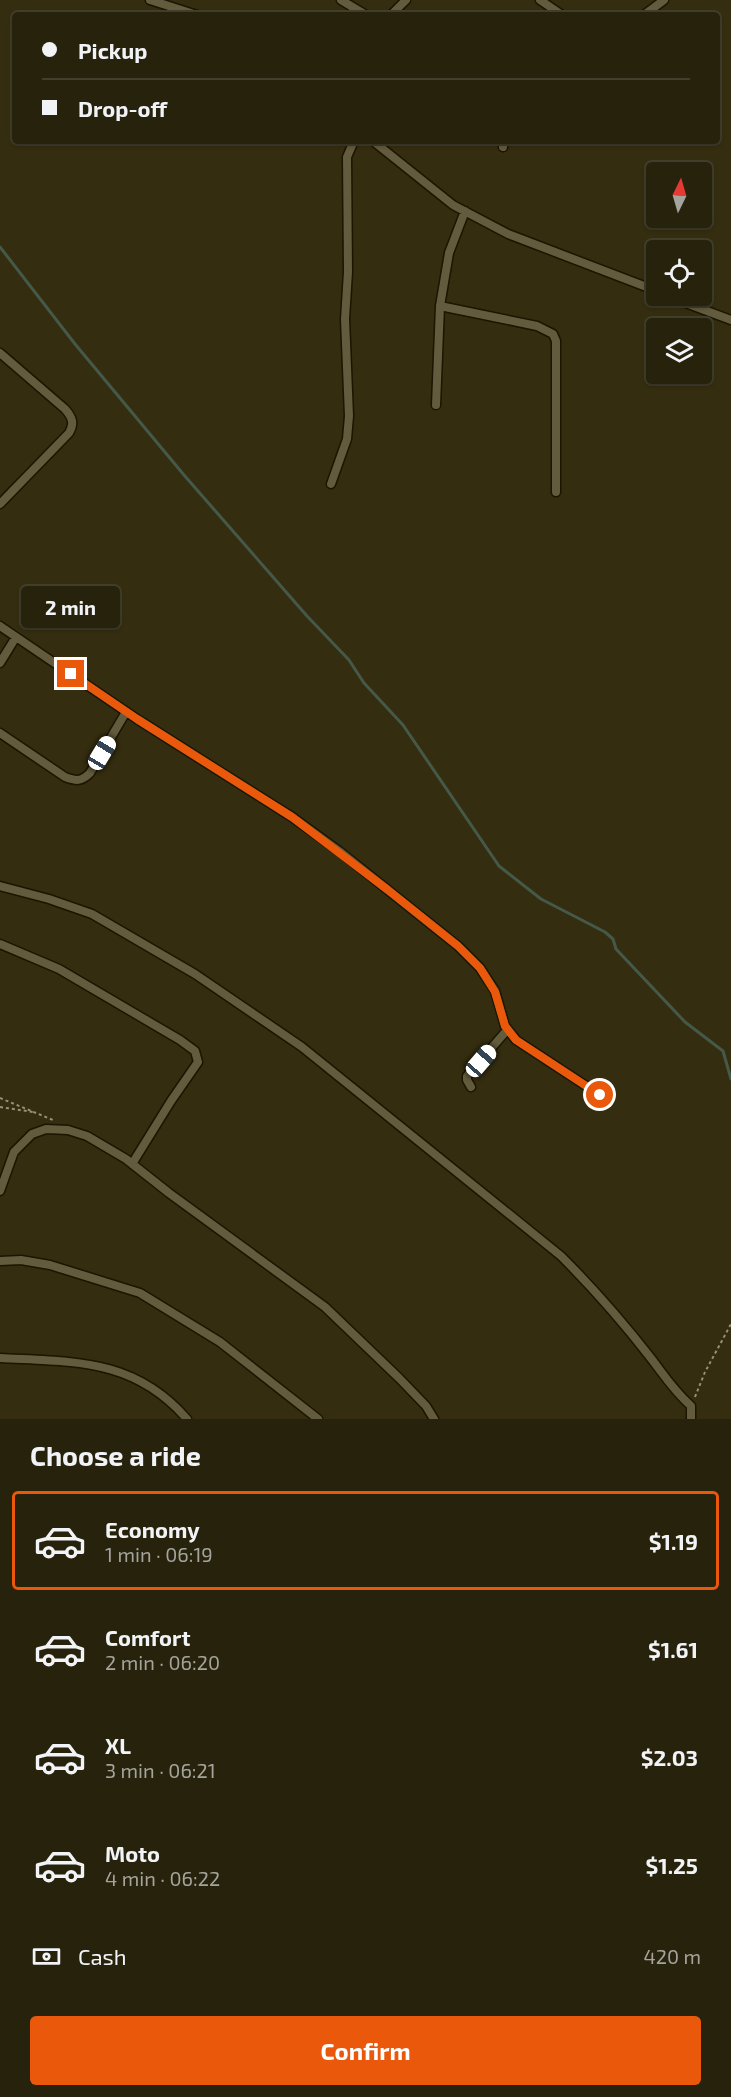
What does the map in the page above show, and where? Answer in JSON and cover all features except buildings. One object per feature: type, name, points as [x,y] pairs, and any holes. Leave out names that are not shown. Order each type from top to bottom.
[{"type":"street","points":[[150,0],[188,12]]},
{"type":"street","points":[[340,0],[361,12]]},
{"type":"street","points":[[394,12],[406,0]]},
{"type":"street","points":[[540,0],[558,12]]},
{"type":"street","points":[[648,12],[664,0]]},
{"type":"street","points":[[331,484],[347,439],[349,416],[345,319],[348,272],[347,157],[353,144]]},
{"type":"street","points":[[377,144],[453,205],[508,234],[646,287]]},
{"type":"street","points":[[436,405],[440,306],[449,253],[465,211]]},
{"type":"street","points":[[440,306],[537,326],[554,334],[556,341],[556,492]]},
{"type":"street","points":[[694,306],[731,320]]},
{"type":"street","points":[[0,352],[65,409],[73,423],[69,433],[0,504]]},
{"type":"street","points":[[0,626],[126,712],[292,817],[347,858],[458,946],[480,968],[495,992],[507,1030],[516,1040],[600,1095]]},
{"type":"street","points":[[0,663],[16,637]]},
{"type":"street","points":[[0,733],[65,777],[75,781],[81,780],[90,773],[126,712]]},
{"type":"street","points":[[0,886],[49,899],[92,914],[195,974],[302,1047],[561,1256],[599,1293],[673,1390],[691,1406],[691,1419]]},
{"type":"street","points":[[0,944],[58,969],[195,1051],[198,1062],[132,1164]]},
{"type":"street","points":[[471,1087],[466,1080],[467,1076],[507,1030]]},
{"type":"street","points":[[0,1191],[14,1152],[23,1140],[32,1134],[46,1129],[68,1130],[95,1141],[119,1154],[325,1306],[399,1378],[426,1406],[434,1419]]},
{"type":"street","points":[[0,1261],[21,1260],[50,1265],[140,1293],[220,1342],[318,1419]]},
{"type":"street","points":[[0,1358],[82,1363],[138,1378],[175,1405],[187,1419]]},
{"type":"path","points":[[0,1098],[39,1113],[68,1130]]},
{"type":"path","points":[[0,1107],[39,1113]]},
{"type":"path","points":[[691,1406],[705,1372],[731,1324]]},
{"type":"waterway","points":[[0,247],[75,344],[184,475],[307,616],[349,660],[364,683],[403,725],[499,866],[541,899],[605,932],[613,939],[616,949],[685,1022],[723,1051],[731,1079]]},
{"type":"route","points":[[71,674],[137,719],[252,790],[339,851],[458,946],[480,968],[495,992],[505,1026],[516,1040],[600,1095]]}]
